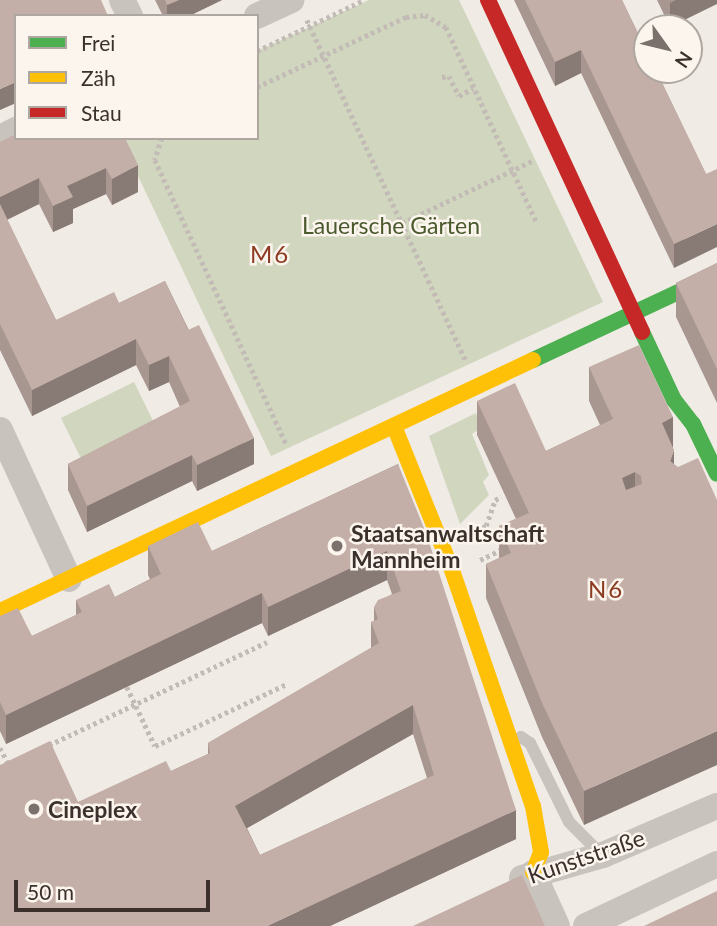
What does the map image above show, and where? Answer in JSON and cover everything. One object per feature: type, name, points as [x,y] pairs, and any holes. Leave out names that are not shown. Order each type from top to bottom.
[{"type":"street","points":[[259,15],[292,0]]},
{"type":"street","points":[[488,0],[674,400],[694,424],[714,475]]},
{"type":"street","points":[[0,611],[717,274]]},
{"type":"street","points":[[394,426],[453,573],[508,726],[540,830],[541,852],[533,873],[557,926]]},
{"type":"street","points":[[0,430],[69,579]]},
{"type":"street","name":"Kunststraße","points":[[500,887],[533,873],[603,855],[717,806]]},
{"type":"street","points":[[586,926],[717,864]]},
{"type":"lane","points":[[508,726],[536,740],[569,822],[603,855]]},
{"type":"lane","points":[[521,770],[536,740]]},
{"type":"path","points":[[259,50],[364,0]]},
{"type":"path","points":[[259,86],[406,17],[425,15],[446,27],[536,221]]},
{"type":"path","points":[[310,26],[478,386]]},
{"type":"path","points":[[442,78],[449,76],[459,96],[473,89]]},
{"type":"path","points":[[161,140],[155,160],[298,471]]},
{"type":"path","points":[[402,223],[558,149]]},
{"type":"path","points":[[443,547],[486,526],[495,499],[501,497]]},
{"type":"path","points":[[453,573],[513,544]]},
{"type":"path","points":[[43,748],[267,642]]},
{"type":"path","points":[[127,687],[155,746],[287,684]]},
{"type":"path","points":[[0,748],[8,764],[19,759]]},
{"type":"green space","name":"Lauersche Gärten","points":[[369,0],[459,0],[603,302],[271,456],[121,140],[259,140],[259,50]]},
{"type":"green space","points":[[134,382],[162,439],[89,475],[61,418]]},
{"type":"green space","points":[[476,413],[480,429],[472,434],[489,475],[483,482],[489,495],[460,524],[429,436]]},
{"type":"building","points":[[0,0],[101,0],[107,14],[14,14],[14,83],[0,89]]},
{"type":"building","points":[[165,0],[179,0],[167,5]]},
{"type":"building","points":[[525,0],[622,0],[633,23],[633,84],[663,84],[706,174],[717,169],[717,224],[674,244],[581,50],[555,62]]},
{"type":"building","points":[[14,135],[14,140],[126,140],[138,165],[112,179],[106,168],[67,186],[73,197],[53,206],[39,178],[0,197],[0,142]]},
{"type":"building","points":[[0,204],[56,320],[114,292],[119,303],[165,281],[188,330],[199,325],[254,438],[197,465],[192,455],[87,506],[68,464],[190,401],[169,356],[149,365],[136,339],[32,390],[0,324]]},
{"type":"building","points":[[717,263],[717,369],[676,283]]},
{"type":"building","points":[[639,345],[673,417],[662,423],[674,450],[670,461],[678,467],[698,458],[717,500],[717,731],[584,791],[542,703],[486,564],[511,553],[499,526],[529,513],[477,401],[515,383],[546,451],[613,419],[589,367]],"holes":[[[635,472],[641,476],[642,484],[626,490],[622,478]]]},
{"type":"building","points":[[398,464],[426,533],[516,810],[267,926],[0,926],[0,765],[50,741],[78,802],[166,761],[171,771],[210,753],[208,743],[379,643],[371,622],[378,619],[374,607],[378,600],[401,591],[387,551],[268,607],[262,593],[6,715],[0,702],[0,616],[18,608],[32,636],[82,612],[76,600],[109,584],[115,597],[161,574],[148,546],[198,522],[212,551]],"holes":[[[413,705],[434,775],[260,855],[235,806]]]},
{"type":"building","points":[[522,875],[545,926],[413,926]]},
{"type":"building","points":[[717,891],[717,926],[644,926]]},
{"type":"traffic: fast","points":[[533,360],[717,274]]},
{"type":"traffic: fast","points":[[642,332],[674,400],[693,424],[717,474]]},
{"type":"traffic: slow","points":[[0,611],[533,360]]},
{"type":"traffic: slow","points":[[394,426],[453,573],[533,806],[541,852],[533,873]]},
{"type":"traffic: jam","points":[[488,0],[642,332]]},
{"type":"place","name":"Staatsanwaltschaft Mannheim","points":[[337,546]]},
{"type":"place","name":"Cineplex","points":[[34,809]]},
{"type":"district","name":"M6","points":[[270,254]]},
{"type":"district","name":"N6","points":[[606,589]]}]
